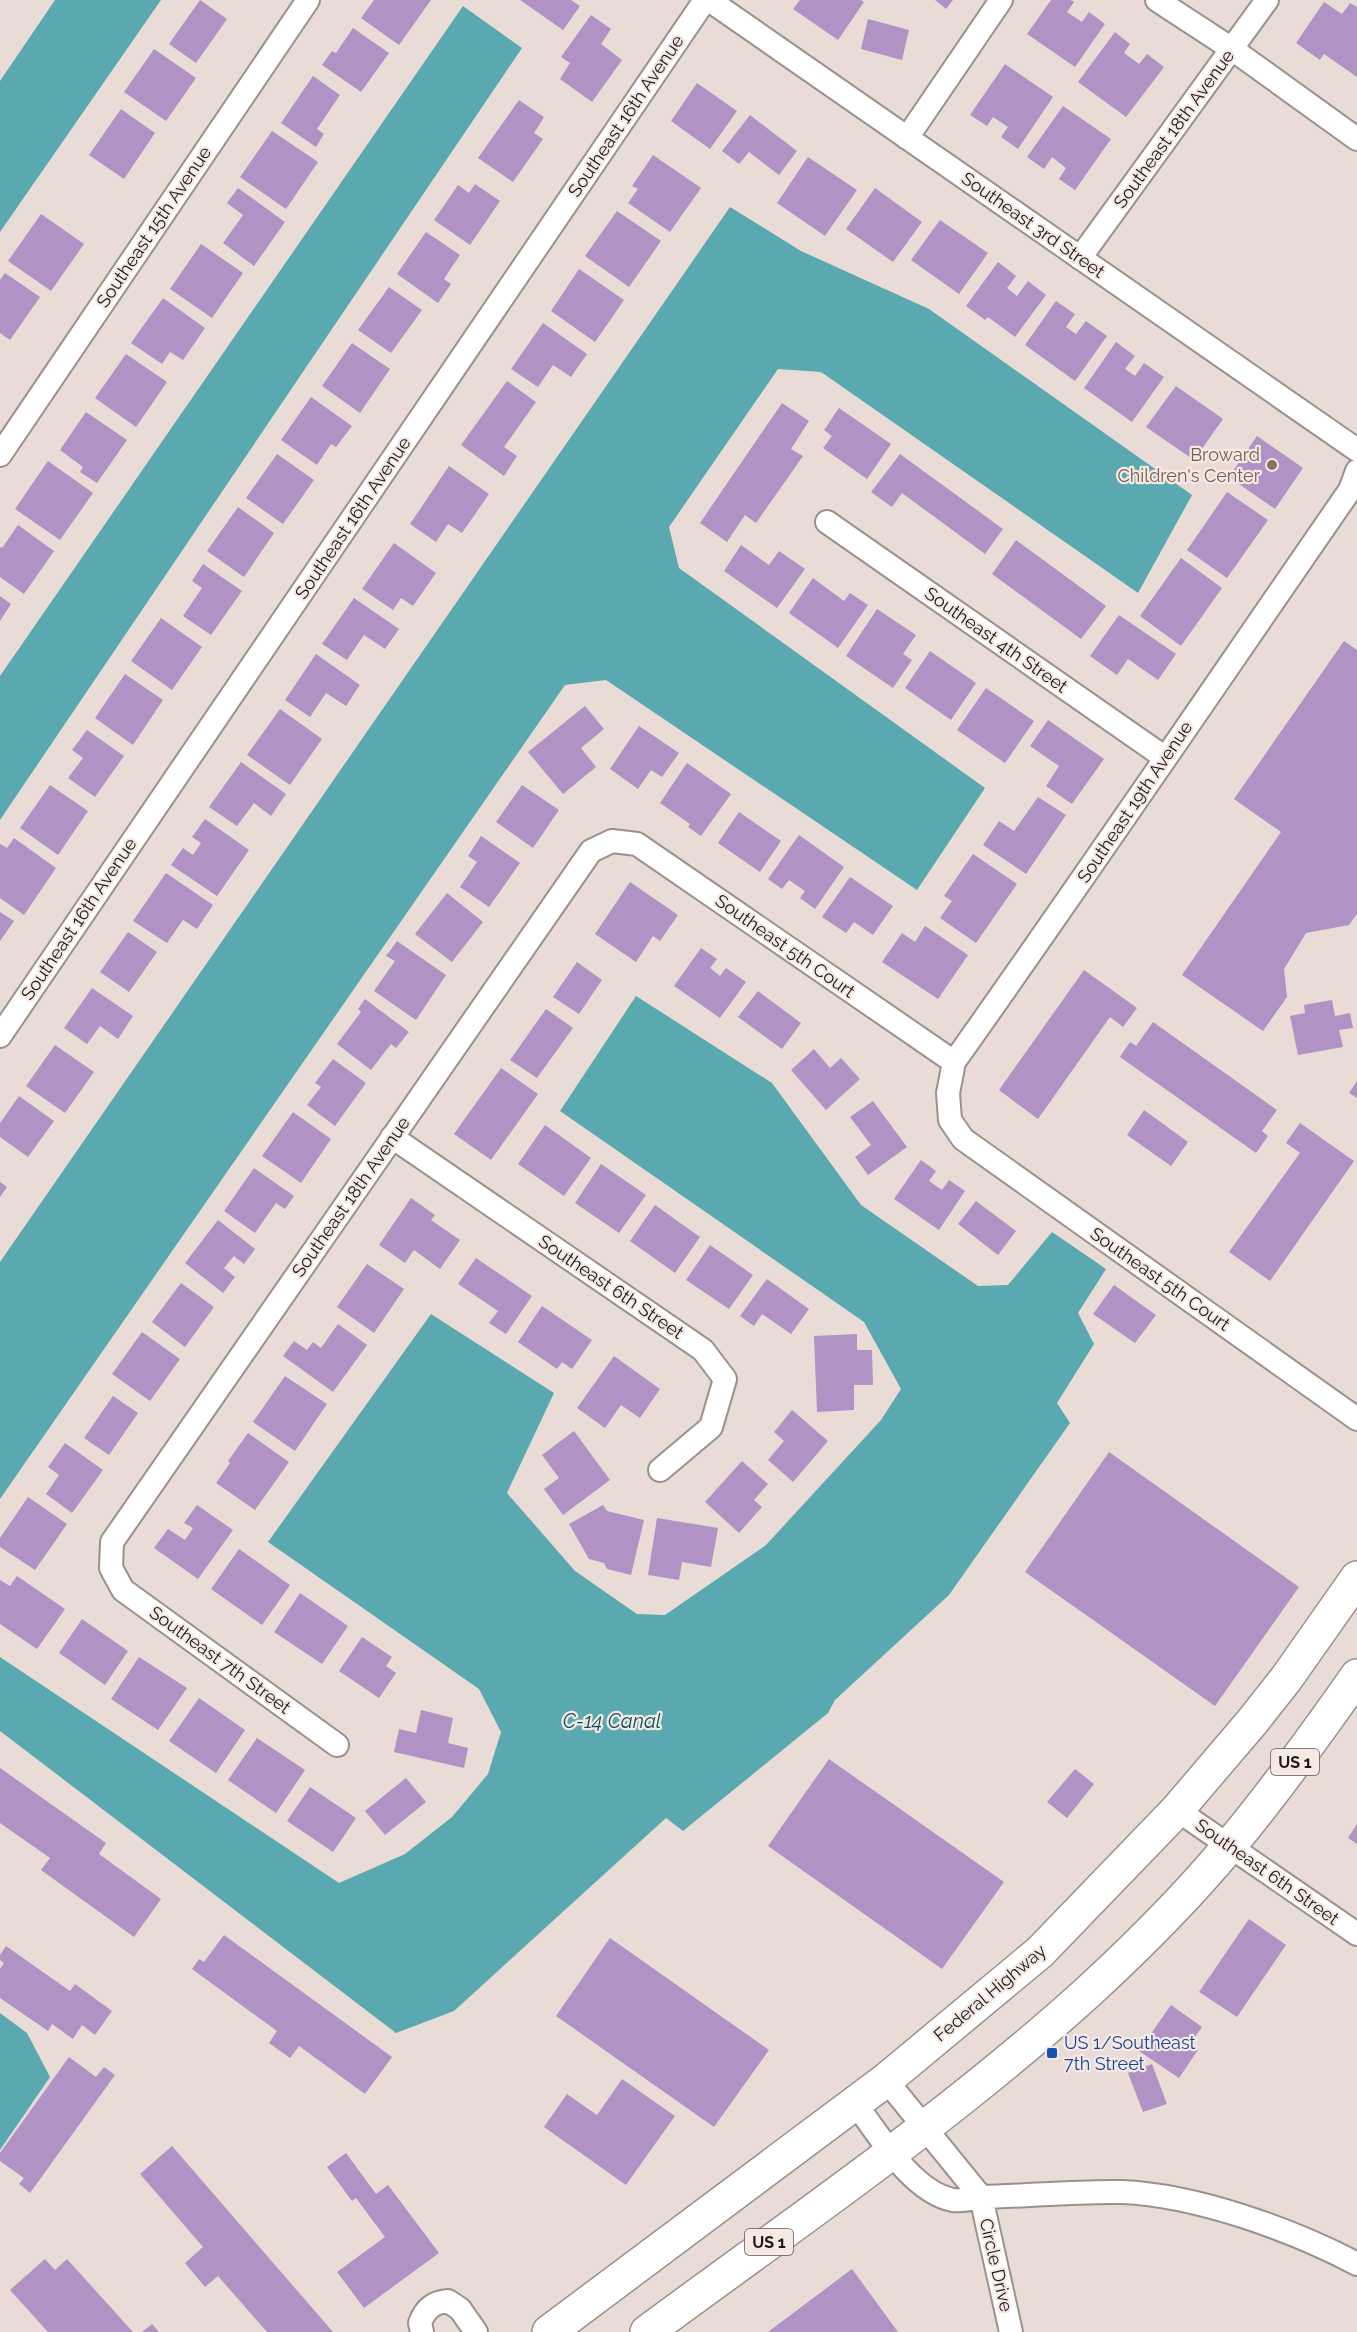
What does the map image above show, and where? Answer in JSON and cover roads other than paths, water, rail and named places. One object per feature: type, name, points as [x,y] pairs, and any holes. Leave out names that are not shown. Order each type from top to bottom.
[{"type":"main road","name":"Federal Highway","points":[[549,2332],[886,2080],[1040,1952],[1177,1810],[1286,1679],[1357,1578]]},
{"type":"main road","name":"US 1","points":[[646,2332],[994,2073],[1089,1990],[1156,1925],[1230,1845],[1311,1741],[1357,1676]]},
{"type":"street","name":"Southeast 15th Avenue","points":[[0,455],[308,0]]},
{"type":"street","name":"Southeast 3rd Street","points":[[707,0],[1357,450]]},
{"type":"street","name":"Southeast 16th Avenue","points":[[0,1036],[707,0]]},
{"type":"street","points":[[907,138],[1001,0]]},
{"type":"street","points":[[1157,0],[1232,49],[1357,139]]},
{"type":"street","name":"Southeast 18th Avenue","points":[[1080,258],[1267,0]]},
{"type":"street","name":"Southeast 19th Avenue","points":[[963,1140],[950,1120],[948,1093],[954,1062],[1070,899],[1164,757],[1350,490],[1357,471]]},
{"type":"street","name":"Southeast 4th Street","points":[[827,522],[1164,757]]},
{"type":"street","name":"Southeast 18th Avenue","points":[[111,1568],[112,1542],[591,851],[612,841]]},
{"type":"street","name":"Southeast 5th Court","points":[[612,841],[637,844],[954,1062]]},
{"type":"street","name":"Southeast 6th Street","points":[[392,1137],[703,1350],[725,1379],[711,1427],[660,1470]]},
{"type":"street","name":"Southeast 5th Court","points":[[963,1140],[1357,1419]]},
{"type":"street","name":"Southeast 7th Street","points":[[111,1568],[123,1590],[337,1745]]},
{"type":"street","name":"Southeast 6th Street","points":[[1177,1810],[1357,1935]]},
{"type":"street","points":[[886,2080],[981,2197]]},
{"type":"street","points":[[855,2103],[920,2183],[941,2196],[955,2200],[1123,2192],[1184,2201],[1252,2220],[1319,2244],[1357,2264]]},
{"type":"street","name":"Circle Drive","points":[[981,2197],[1011,2332]]},
{"type":"street","points":[[422,2332],[420,2323],[429,2308],[438,2302],[448,2301],[460,2309],[476,2332]]},
{"type":"water","points":[[55,0],[161,0],[0,232],[0,81]]},
{"type":"water","points":[[463,6],[522,48],[0,820],[0,676]]},
{"type":"water","points":[[730,207],[801,251],[929,309],[1192,495],[1138,593],[821,372],[778,369],[669,527],[679,568],[985,788],[917,890],[606,680],[565,685],[0,1499],[0,1262]]},
{"type":"water","name":"C-14 Canal","points":[[636,996],[772,1083],[861,1205],[978,1286],[1008,1285],[1052,1232],[1106,1269],[1078,1313],[1094,1344],[1057,1403],[1070,1423],[949,1595],[835,1700],[828,1713],[683,1831],[666,1818],[454,2011],[396,2033],[0,1731],[0,1657],[339,1883],[405,1854],[452,1817],[488,1774],[501,1732],[479,1689],[268,1542],[431,1314],[554,1393],[507,1493],[575,1571],[637,1614],[665,1615],[766,1545],[881,1420],[901,1389],[864,1322],[560,1111]]},
{"type":"water","points":[[0,2013],[27,2033],[50,2077],[0,2150]]},
{"type":"place","name":"Broward Children's Center","points":[[1272,465]]},
{"type":"place","name":"US 1/Southeast 7th Street","points":[[1052,2053]]}]
